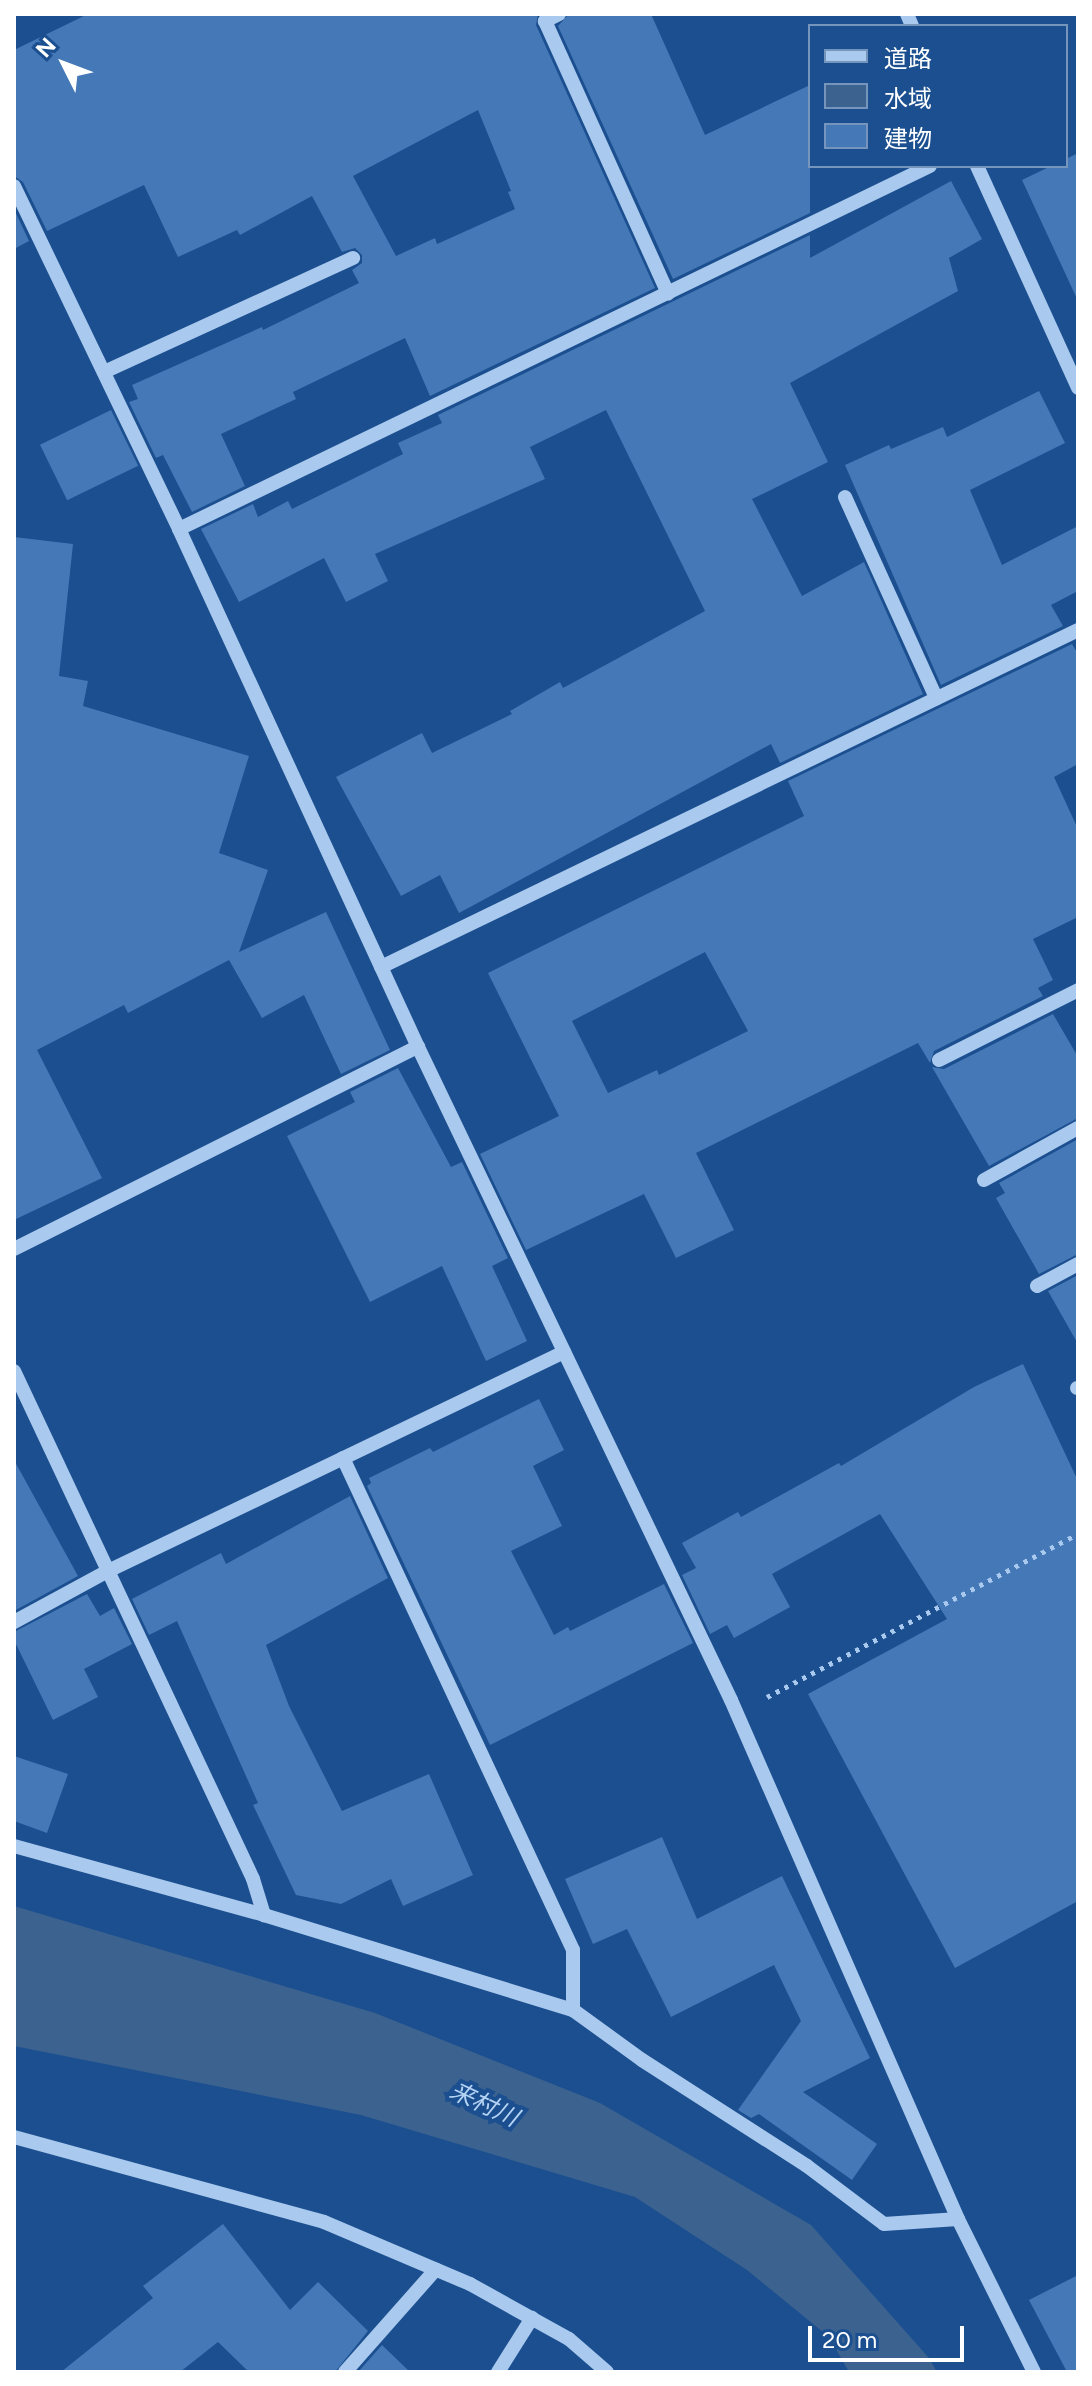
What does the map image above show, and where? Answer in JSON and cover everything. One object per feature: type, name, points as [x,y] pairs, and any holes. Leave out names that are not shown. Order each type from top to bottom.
[{"type":"street","points":[[559,14],[545,21],[668,293]]},
{"type":"street","points":[[179,529],[926,168]]},
{"type":"street","points":[[978,168],[1078,388]]},
{"type":"street","points":[[14,186],[179,529],[418,1047],[737,1713],[958,2219],[1034,2372]]},
{"type":"street","points":[[104,372],[353,258]]},
{"type":"street","points":[[845,497],[936,698]]},
{"type":"street","points":[[381,967],[1078,630]]},
{"type":"street","points":[[939,1060],[1077,993]]},
{"type":"street","points":[[14,1249],[418,1047]]},
{"type":"street","points":[[984,1180],[1078,1128]]},
{"type":"street","points":[[1037,1286],[1078,1264]]},
{"type":"street","points":[[14,1622],[108,1571],[564,1352]]},
{"type":"street","points":[[14,1371],[253,1879],[264,1915]]},
{"type":"street","points":[[343,1458],[573,1950],[573,2010]]},
{"type":"street","points":[[14,1846],[264,1915],[573,2010],[642,2060],[807,2166],[884,2224],[958,2219]]},
{"type":"street","points":[[14,2137],[324,2222],[436,2269],[532,2318],[569,2339],[607,2372]]},
{"type":"street","points":[[345,2372],[436,2269]]},
{"type":"street","points":[[498,2372],[532,2318]]},
{"type":"path","points":[[737,1713],[1078,1534]]},
{"type":"water","name":"来村川","points":[[14,1906],[375,2013],[600,2103],[811,2225],[929,2358],[937,2372],[849,2372],[829,2337],[747,2270],[635,2197],[361,2115],[14,2046]]},
{"type":"building","points":[[88,14],[538,14],[536,25],[655,288],[430,396],[405,338],[293,392],[296,399],[221,434],[245,486],[192,512],[163,455],[156,458],[129,402],[138,399],[132,385],[262,327],[263,330],[359,283],[352,270],[362,263],[362,255],[355,248],[342,252],[312,196],[240,235],[237,230],[178,257],[144,185],[47,231],[23,182],[14,176],[14,50]],"holes":[[[478,110],[511,191],[508,192],[515,209],[437,244],[435,238],[396,256],[353,176]]]},
{"type":"building","points":[[569,14],[651,14],[705,135],[808,86],[810,213],[673,279],[558,26]]},
{"type":"building","points":[[1078,153],[1078,301],[1022,180],[1047,168],[1068,168],[1068,158]]},
{"type":"building","points":[[951,181],[982,239],[949,258],[958,291],[790,383],[828,462],[752,499],[802,596],[864,562],[923,694],[780,763],[771,744],[459,913],[440,875],[401,896],[336,777],[422,733],[432,753],[512,714],[510,711],[560,682],[563,688],[705,611],[606,410],[530,447],[545,479],[375,554],[388,581],[346,602],[324,558],[239,602],[201,529],[253,504],[258,517],[288,501],[292,509],[403,454],[398,443],[442,423],[438,415],[810,235],[810,258]]},
{"type":"building","points":[[14,209],[29,241],[14,249]]},
{"type":"building","points":[[1039,391],[1065,443],[970,490],[1002,565],[1078,526],[1078,591],[1051,605],[1063,626],[941,685],[845,465],[889,445],[891,449],[943,427],[947,437]]},
{"type":"building","points":[[111,410],[138,466],[67,500],[40,445]]},
{"type":"building","points":[[14,537],[73,544],[59,676],[88,681],[83,706],[249,756],[219,853],[268,870],[239,952],[326,912],[390,1050],[341,1074],[304,995],[262,1018],[229,960],[128,1013],[124,1005],[37,1050],[102,1178],[14,1220]]},
{"type":"building","points":[[1072,644],[1078,654],[1078,764],[1054,777],[1078,829],[1078,917],[1033,939],[1053,980],[1038,988],[1043,996],[934,1051],[930,1063],[918,1043],[696,1153],[734,1230],[676,1258],[644,1194],[526,1250],[480,1154],[559,1116],[488,973],[804,816],[788,781]],"holes":[[[705,952],[748,1031],[659,1075],[657,1070],[608,1093],[572,1021]]]},
{"type":"building","points":[[1053,1014],[1078,1057],[1078,1118],[989,1166],[932,1067],[944,1069]]},
{"type":"building","points":[[398,1068],[451,1167],[462,1162],[508,1258],[492,1266],[527,1341],[486,1361],[442,1266],[370,1302],[287,1136],[355,1102],[350,1092]]},
{"type":"building","points":[[1078,1139],[1078,1254],[1039,1274],[996,1198],[1005,1193],[999,1183]]},
{"type":"building","points":[[1078,1275],[1078,1344],[1048,1291]]},
{"type":"building","points":[[1023,1364],[1078,1481],[1078,1901],[955,1968],[808,1694],[947,1619],[880,1514],[772,1574],[790,1607],[734,1638],[727,1625],[710,1634],[682,1575],[696,1568],[682,1543],[738,1512],[741,1517],[839,1463],[841,1466],[974,1387]]},
{"type":"building","points":[[539,1399],[564,1450],[533,1466],[562,1526],[511,1551],[554,1635],[568,1627],[570,1631],[664,1584],[693,1643],[490,1745],[367,1486],[371,1483],[369,1478],[430,1448],[433,1452]]},
{"type":"building","points":[[14,1460],[78,1576],[14,1611]]},
{"type":"building","points":[[350,1496],[388,1578],[266,1645],[289,1706],[342,1811],[429,1774],[473,1875],[403,1906],[391,1879],[341,1904],[296,1895],[253,1805],[258,1803],[177,1621],[149,1635],[132,1599],[221,1553],[226,1564]]},
{"type":"building","points":[[87,1594],[100,1616],[114,1608],[132,1644],[84,1669],[98,1697],[53,1720],[14,1640],[14,1632]]},
{"type":"building","points":[[14,1756],[68,1774],[47,1833],[14,1821]]},
{"type":"building","points":[[662,1837],[697,1919],[782,1876],[870,2058],[803,2092],[877,2144],[852,2180],[759,2114],[751,2118],[738,2110],[801,2021],[774,1965],[671,2017],[627,1929],[593,1944],[565,1879]]},
{"type":"building","points":[[223,2224],[290,2310],[318,2282],[368,2331],[335,2372],[249,2372],[218,2342],[180,2372],[61,2372],[153,2298],[143,2286]]},
{"type":"building","points":[[1078,2275],[1078,2372],[1067,2372],[1029,2300]]},
{"type":"building","points":[[382,2345],[410,2372],[358,2372]]}]
